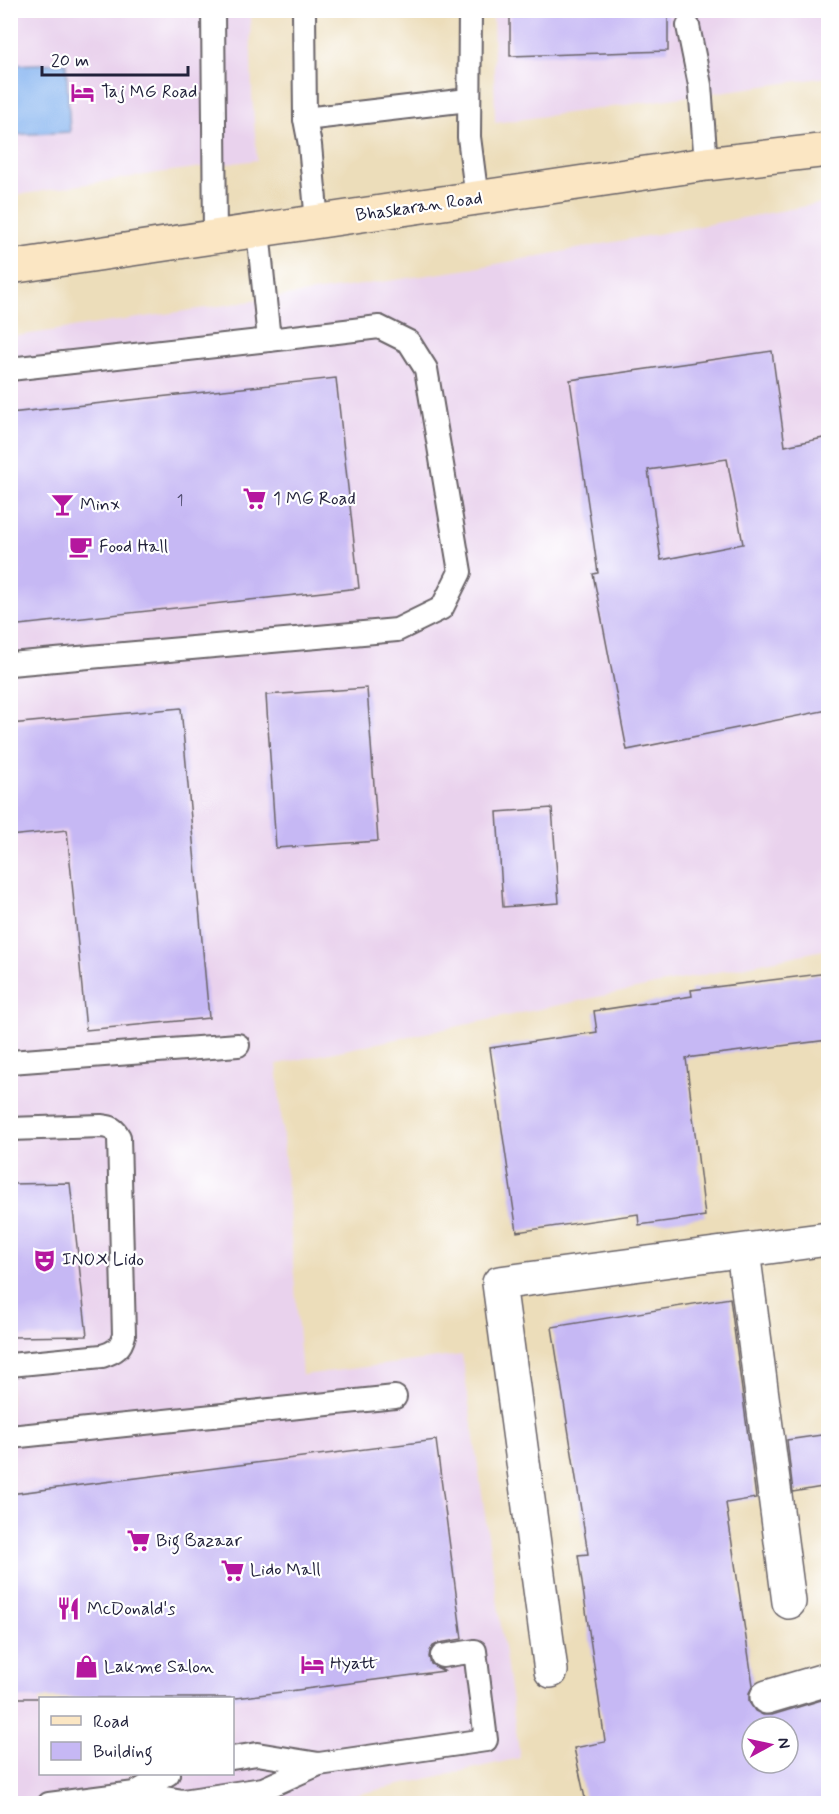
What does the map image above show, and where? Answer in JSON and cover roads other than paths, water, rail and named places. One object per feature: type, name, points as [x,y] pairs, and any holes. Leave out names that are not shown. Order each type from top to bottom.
[{"type":"main road","name":"Bhaskaran Road","points":[[10,267],[706,164],[828,150]]},
{"type":"street","points":[[551,1671],[499,1283],[828,1239]]},
{"type":"street","points":[[742,1251],[789,1602]]},
{"type":"street","points":[[767,1697],[828,1679]]},
{"type":"lane","points":[[213,10],[214,237]]},
{"type":"lane","points":[[304,10],[305,119],[310,145],[317,222]]},
{"type":"lane","points":[[470,10],[468,100],[477,199]]},
{"type":"lane","points":[[688,26],[700,85],[706,164]]},
{"type":"lane","points":[[305,119],[468,100]]},
{"type":"lane","points":[[258,230],[269,340]]},
{"type":"lane","points":[[10,369],[379,327],[409,342],[426,369],[460,572],[442,608],[397,630],[10,663]]},
{"type":"lane","points":[[10,1062],[238,1045]]},
{"type":"lane","points":[[10,1129],[101,1126],[111,1127],[119,1137],[124,1335],[121,1346],[112,1353],[102,1356],[10,1365]]},
{"type":"lane","points":[[10,1437],[395,1397]]},
{"type":"lane","points":[[49,1803],[135,1793],[183,1801],[263,1789],[319,1764],[486,1740],[475,1651],[442,1656]]},
{"type":"lane","points":[[234,1758],[257,1754],[319,1764]]},
{"type":"lane","points":[[135,1793],[165,1775]]},
{"type":"water","points":[[66,63],[70,132],[11,135],[11,65]]},
{"type":"place","name":"Taj MG Road","points":[[83,92]]},
{"type":"place","name":"1 MG Road","points":[[255,499]]},
{"type":"place","name":"Minx","points":[[62,505]]},
{"type":"place","name":"Food Hall","points":[[81,547]]},
{"type":"place","name":"INOX Lido","points":[[44,1260]]},
{"type":"place","name":"Big Bazaar","points":[[138,1541]]},
{"type":"place","name":"Lido Mall","points":[[232,1570]]},
{"type":"place","name":"McDonald's","points":[[69,1609]]},
{"type":"place","name":"Hyatt","points":[[312,1664]]},
{"type":"place","name":"Lakme Salon","points":[[86,1667]]}]
